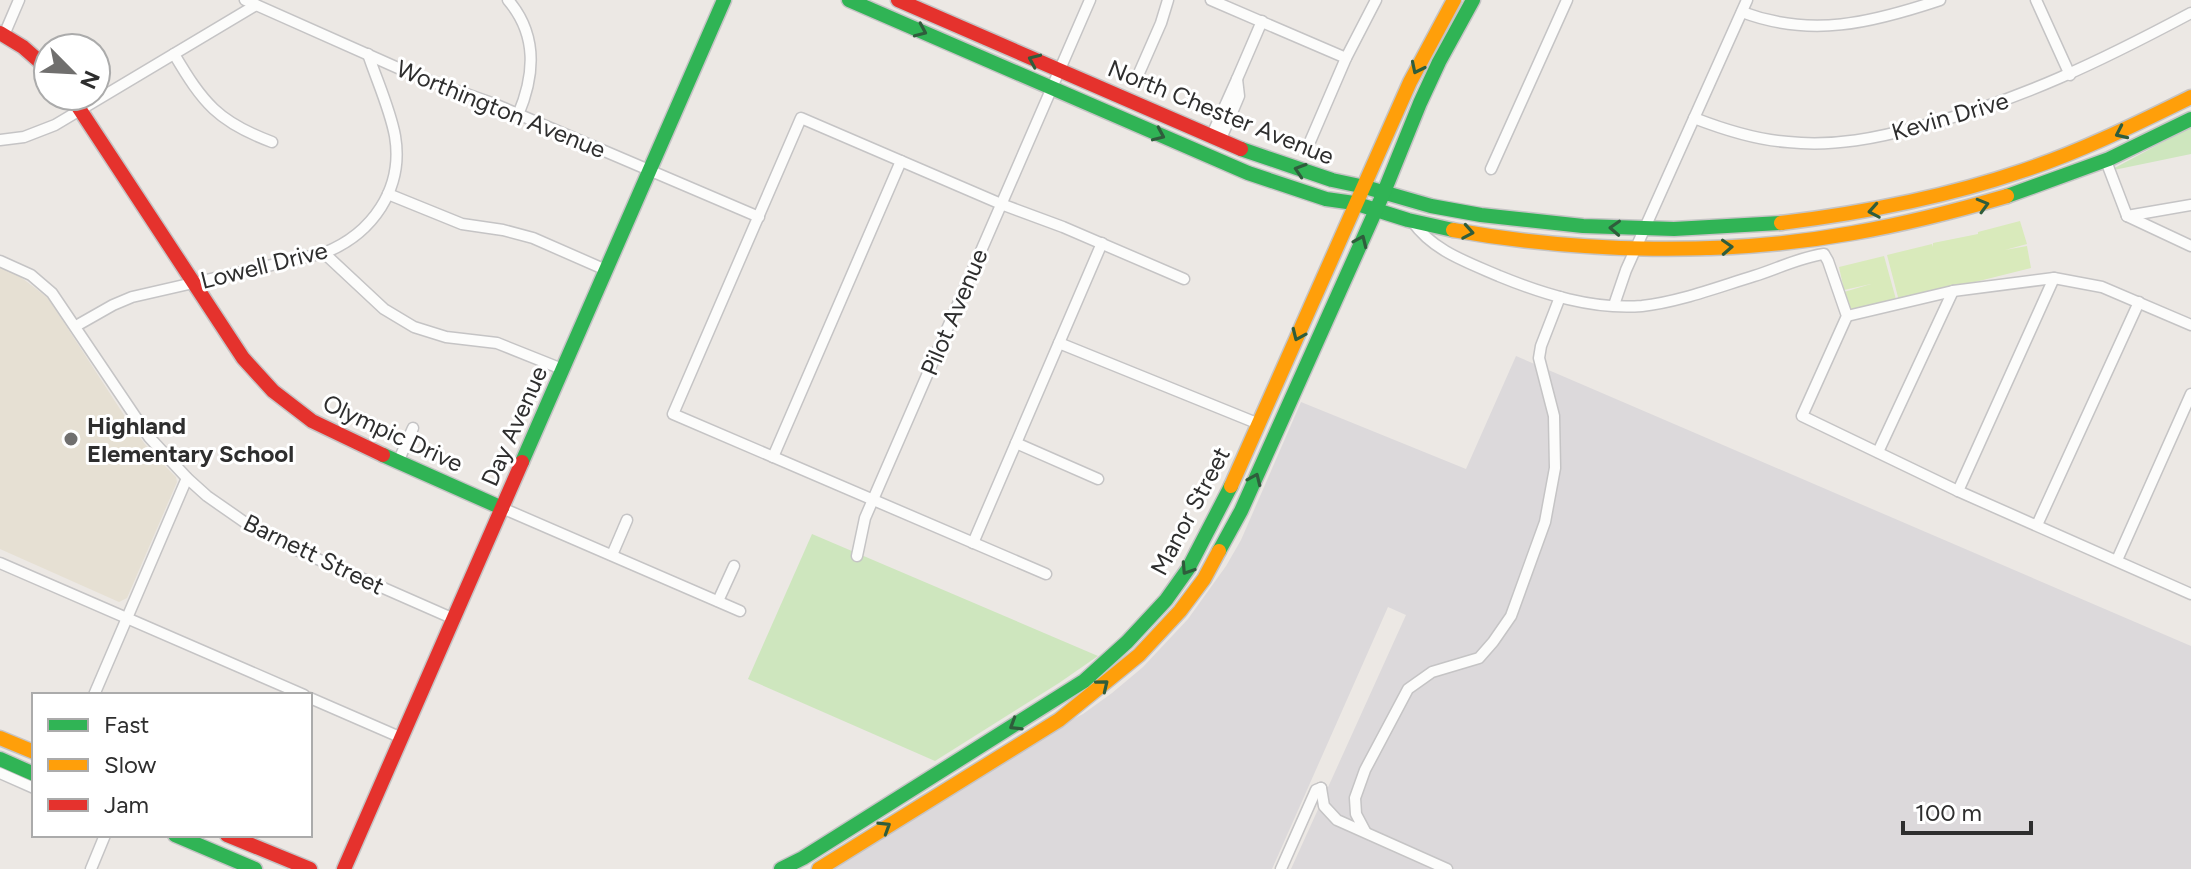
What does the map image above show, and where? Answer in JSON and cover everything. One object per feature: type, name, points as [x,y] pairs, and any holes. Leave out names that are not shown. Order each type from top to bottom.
[{"type":"main road","name":"Day Avenue","points":[[344,869],[724,0]]},
{"type":"main road","name":"North Chester Avenue","points":[[849,0],[1251,173],[1330,200],[1356,203],[1412,221],[1535,241],[1636,248],[1737,247],[1840,236],[1930,219],[2040,187],[2106,161],[2191,119]]},
{"type":"main road","name":"North Chester Avenue","points":[[898,0],[1216,139],[1309,173],[1412,201],[1491,216],[1568,225],[1645,230],[1736,228],[1864,213],[1960,192],[2010,177],[2112,137],[2191,97]]},
{"type":"main road","name":"Manor Street","points":[[781,869],[1084,681],[1127,642],[1166,600],[1188,569],[1224,503],[1421,60],[1454,0]]},
{"type":"main road","name":"Manor Street","points":[[819,869],[1059,720],[1139,655],[1180,611],[1204,579],[1241,511],[1384,192],[1431,77],[1473,0]]},
{"type":"main road","points":[[2,34],[32,55]]},
{"type":"main road","name":"Olympic Drive","points":[[81,112],[243,358],[273,391],[331,432],[502,508]]},
{"type":"main road","points":[[2040,187],[2043,177],[2061,158]]},
{"type":"main road","points":[[0,738],[32,751]]},
{"type":"main road","points":[[0,759],[32,773]]},
{"type":"main road","points":[[180,837],[255,869]]},
{"type":"main road","points":[[232,837],[310,869]]},
{"type":"street","points":[[2,34],[19,0]]},
{"type":"street","name":"Worthington Avenue","points":[[245,0],[416,76],[518,115],[759,217]]},
{"type":"street","points":[[508,0],[525,29],[531,55],[529,84],[518,115]]},
{"type":"street","name":"Pilot Avenue","points":[[857,556],[865,518],[1090,0]]},
{"type":"street","points":[[1136,80],[1168,0]]},
{"type":"street","points":[[1211,0],[1346,58]]},
{"type":"street","points":[[1309,144],[1346,58],[1376,0]]},
{"type":"street","points":[[1491,169],[1567,0]]},
{"type":"street","points":[[1614,305],[1626,270],[1747,0]]},
{"type":"street","points":[[1742,12],[1778,23],[1833,26],[1940,0]]},
{"type":"street","points":[[2036,0],[2070,75]]},
{"type":"street","points":[[112,91],[256,5]]},
{"type":"street","name":"Kevin Drive","points":[[1694,118],[1739,134],[1815,144],[1901,132],[1971,112],[2070,75],[2191,13]]},
{"type":"street","points":[[1216,139],[1239,96],[1237,79],[1262,21]]},
{"type":"street","points":[[174,54],[193,85],[215,110],[244,131],[272,142]]},
{"type":"street","name":"Lowell Drive","points":[[76,326],[132,297],[324,253],[351,240],[364,229],[382,206],[395,171],[393,126],[368,54]]},
{"type":"street","points":[[0,140],[40,132],[76,112]]},
{"type":"street","points":[[1046,574],[673,414],[801,118],[1184,279]]},
{"type":"street","points":[[773,457],[901,161]]},
{"type":"street","points":[[2106,161],[2127,216],[2191,246]]},
{"type":"street","points":[[388,194],[462,224],[533,238],[606,270]]},
{"type":"street","points":[[2127,216],[2191,205]]},
{"type":"street","points":[[1412,221],[1422,235],[1448,253],[1525,286],[1594,304],[1643,306],[1663,302],[1824,254],[1847,316],[1802,416],[1958,491],[2191,594]]},
{"type":"street","points":[[973,543],[1102,243]]},
{"type":"street","points":[[324,253],[384,309],[414,327],[446,337],[497,343],[562,369]]},
{"type":"street","name":"Barnett Street","points":[[0,261],[17,267],[42,283],[58,299],[133,415],[166,457],[228,512],[273,539],[454,619]]},
{"type":"street","points":[[1847,316],[1953,291],[2054,278],[2102,287],[2191,325]]},
{"type":"street","points":[[1958,491],[2054,278]]},
{"type":"street","points":[[1878,452],[1953,291]]},
{"type":"street","points":[[1365,831],[1356,814],[1355,798],[1365,770],[1408,689],[1432,672],[1479,658],[1511,616],[1545,522],[1555,468],[1554,416],[1539,358],[1560,297]]},
{"type":"street","points":[[2037,525],[2139,302]]},
{"type":"street","points":[[1059,343],[1259,424]]},
{"type":"street","points":[[2117,560],[2191,394]]},
{"type":"street","points":[[398,462],[413,428]]},
{"type":"street","points":[[1016,443],[1098,479]]},
{"type":"street","points":[[95,693],[187,478]]},
{"type":"street","name":"Olympic Drive","points":[[502,508],[740,611]]},
{"type":"street","points":[[612,555],[627,520]]},
{"type":"street","points":[[0,563],[299,693]]},
{"type":"street","points":[[718,601],[734,566]]},
{"type":"street","points":[[312,699],[402,738]]},
{"type":"street","points":[[1,777],[32,787]]},
{"type":"street","points":[[1281,869],[1316,790],[1321,788],[1324,806],[1332,816],[1447,869]]},
{"type":"street","points":[[91,869],[104,837]]},
{"type":"shaded area","name":"Highland Elementary School","points":[[0,268],[18,275],[48,298],[131,426],[176,477],[177,482],[127,598],[119,602],[0,549]]},
{"type":"shaded area","points":[[1516,356],[2191,646],[2191,869],[1291,869],[1406,615],[1388,607],[1272,869],[819,869],[921,795],[1083,714],[1143,667],[1188,619],[1226,566],[1241,540],[1301,402],[1466,469]]},
{"type":"green space","points":[[2191,127],[2191,154],[2109,171]]},
{"type":"green space","points":[[2020,221],[2027,244],[2005,250],[2027,246],[2031,268],[1899,301],[1887,255],[1932,244],[1933,247],[1933,243]]},
{"type":"green space","points":[[1884,256],[1897,303],[1849,313],[1844,292],[1871,284],[1844,290],[1839,267]]},
{"type":"green space","points":[[812,534],[1098,656],[935,761],[748,679]]},
{"type":"traffic: fast","points":[[522,462],[724,0]]},
{"type":"traffic: fast","points":[[849,0],[1248,173],[1326,199],[1354,203],[1453,230]]},
{"type":"traffic: fast","points":[[1219,551],[1241,511],[1384,192],[1420,103],[1473,0]]},
{"type":"traffic: fast","points":[[2007,196],[2109,159],[2191,119]]},
{"type":"traffic: fast","points":[[1241,149],[1332,180],[1431,206],[1481,215],[1583,226],[1674,229],[1781,223]]},
{"type":"traffic: fast","points":[[383,455],[502,508]]},
{"type":"traffic: fast","points":[[781,869],[1084,681],[1127,642],[1166,600],[1188,569],[1231,486]]},
{"type":"traffic: fast","points":[[0,759],[32,773]]},
{"type":"traffic: fast","points":[[180,837],[255,869]]},
{"type":"traffic: slow","points":[[1231,486],[1410,82],[1454,0]]},
{"type":"traffic: slow","points":[[1781,223],[1903,203],[1992,181],[2086,146],[2191,97]]},
{"type":"traffic: slow","points":[[1453,230],[1602,247],[1653,249],[1754,245],[1872,229],[2007,196]]},
{"type":"traffic: slow","points":[[819,869],[1059,720],[1139,655],[1180,611],[1204,579],[1219,551]]},
{"type":"traffic: slow","points":[[0,738],[32,751]]},
{"type":"traffic: jam","points":[[898,0],[1241,149]]},
{"type":"traffic: jam","points":[[0,33],[32,55]]},
{"type":"traffic: jam","points":[[82,112],[243,358],[273,391],[312,421],[383,455]]},
{"type":"traffic: jam","points":[[344,869],[522,462]]},
{"type":"traffic: jam","points":[[232,837],[310,869]]},
{"type":"place","name":"Highland Elementary School","points":[[71,439]]}]
